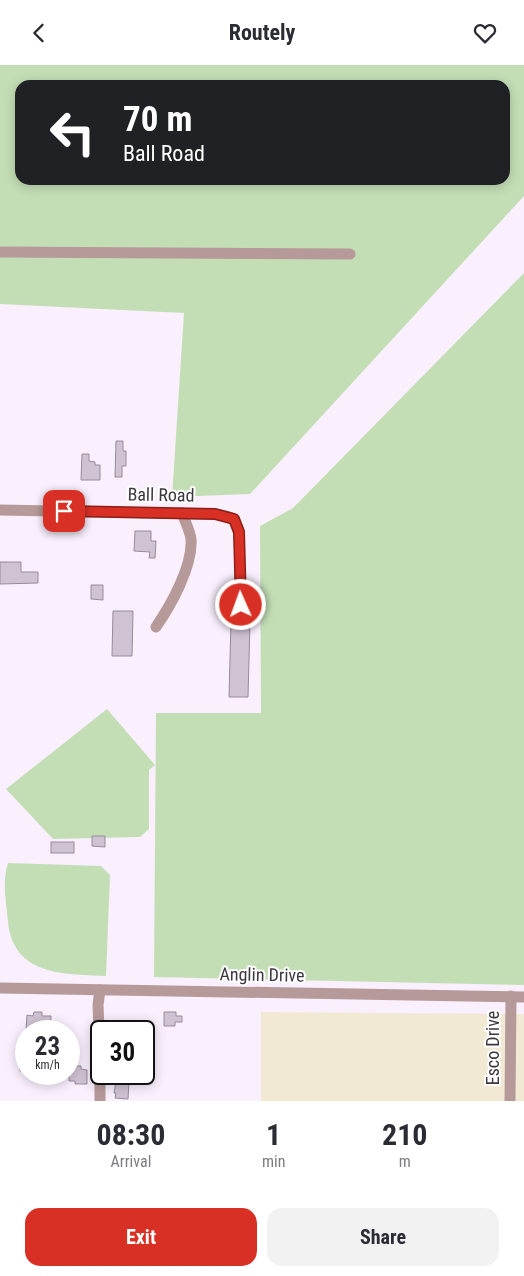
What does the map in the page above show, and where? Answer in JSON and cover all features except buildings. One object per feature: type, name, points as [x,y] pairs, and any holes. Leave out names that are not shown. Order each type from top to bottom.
[{"type":"street","points":[[0,251],[350,255]]},
{"type":"street","name":"Ball Road","points":[[0,510],[182,513],[229,516],[236,521],[239,532],[241,605]]},
{"type":"street","points":[[156,627],[173,601],[190,555],[191,538],[182,513]]},
{"type":"street","name":"Anglin Drive","points":[[0,988],[524,997]]},
{"type":"street","points":[[100,990],[98,1005],[100,1101]]},
{"type":"street","name":"Esco Drive","points":[[510,1101],[511,996]]},
{"type":"shaded area","points":[[261,1012],[524,1014],[524,1101],[261,1101]]},
{"type":"green space","points":[[0,65],[524,65],[524,196],[250,494],[172,497],[184,313],[0,304]]},
{"type":"green space","points":[[524,273],[524,985],[154,977],[156,713],[261,713],[260,526],[293,508]]},
{"type":"green space","points":[[107,709],[155,765],[149,770],[149,829],[140,837],[53,839],[6,789]]},
{"type":"green space","points":[[8,863],[101,866],[110,875],[106,976],[69,974],[43,969],[23,956],[13,942],[8,925],[5,875]]},
{"type":"route","points":[[64,511],[215,514],[229,516],[236,521],[239,532],[241,605]]}]
